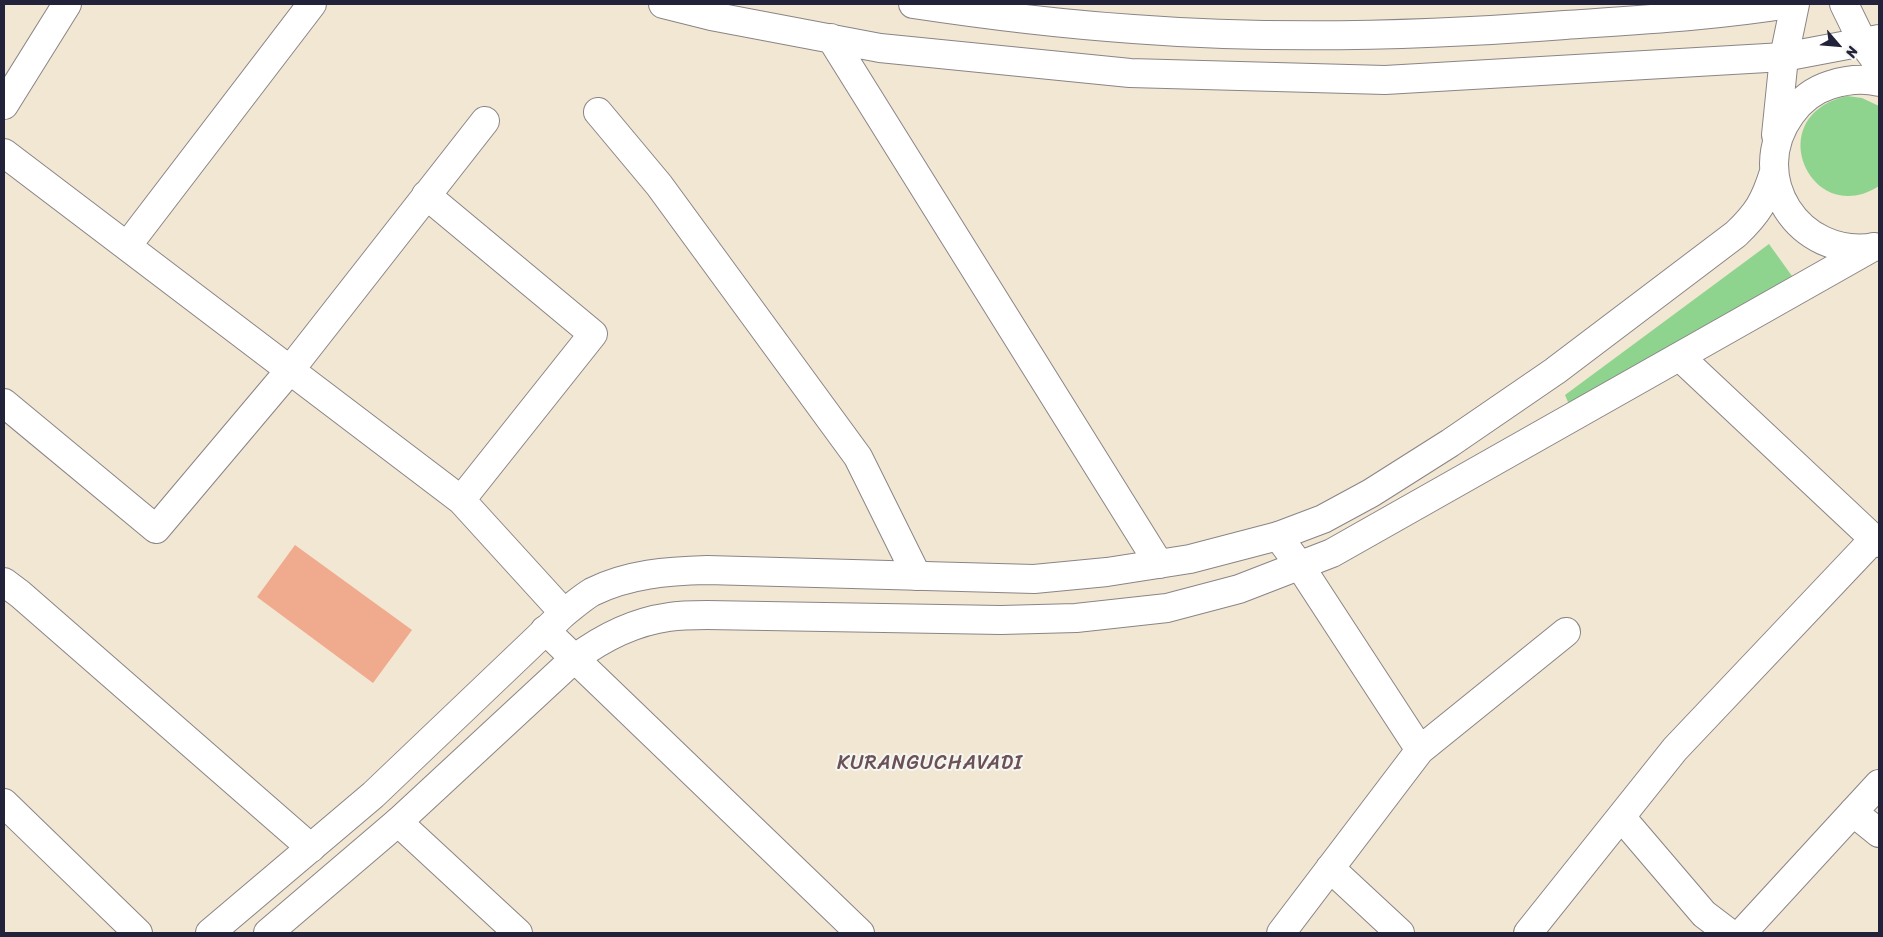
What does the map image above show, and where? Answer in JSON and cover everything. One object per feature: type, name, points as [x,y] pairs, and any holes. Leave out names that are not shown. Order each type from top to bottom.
[{"type":"main road","points":[[4,105],[67,4]]},
{"type":"main road","points":[[127,246],[312,4]]},
{"type":"main road","points":[[663,4],[711,16],[880,48],[1130,73],[1385,80],[1784,57],[1871,41]]},
{"type":"main road","points":[[913,4],[988,15],[1133,30],[1252,35],[1373,36],[1511,29],[1680,17],[1789,4]]},
{"type":"main road","points":[[1795,4],[1784,57],[1774,160],[1779,194],[1790,215],[1807,232],[1827,243],[1850,248],[1877,249]]},
{"type":"main road","points":[[1844,4],[1871,41],[1879,65]]},
{"type":"main road","points":[[831,38],[1159,564]]},
{"type":"main road","points":[[210,933],[373,795],[554,621],[592,592],[616,582],[643,575],[671,571],[707,570],[1034,578],[1107,572],[1190,559],[1278,536],[1323,519],[1371,493],[1450,443],[1556,371],[1736,234],[1753,218],[1767,195],[1784,124],[1799,104],[1820,88],[1845,80],[1871,80],[1879,82]]},
{"type":"main road","points":[[598,112],[659,185],[858,457],[917,576]]},
{"type":"main road","points":[[4,403],[156,529],[290,370],[485,121]]},
{"type":"main road","points":[[4,153],[461,500],[554,621],[574,659],[860,933]]},
{"type":"main road","points":[[426,195],[593,334],[461,500]]},
{"type":"main road","points":[[268,933],[398,822],[574,659],[598,641],[630,627],[668,617],[708,614],[1001,620],[1076,618],[1167,608],[1239,589],[1332,553],[1680,357],[1877,249]]},
{"type":"main road","points":[[1528,933],[1622,818],[1675,748],[1876,541],[1680,357]]},
{"type":"main road","points":[[1278,536],[1300,566],[1420,750]]},
{"type":"main road","points":[[4,582],[311,848]]},
{"type":"main road","points":[[1281,933],[1420,750],[1566,632]]},
{"type":"main road","points":[[1742,933],[1879,784]]},
{"type":"main road","points":[[4,803],[138,933]]},
{"type":"main road","points":[[1853,812],[1879,833]]},
{"type":"main road","points":[[1622,818],[1704,914],[1729,933]]},
{"type":"main road","points":[[398,822],[518,933]]},
{"type":"main road","points":[[1330,868],[1400,933]]},
{"type":"green space","points":[[1847,96],[1862,98],[1879,106],[1879,186],[1854,196],[1833,193],[1816,182],[1805,165],[1801,145],[1805,125],[1820,107]]},
{"type":"green space","points":[[1769,244],[1792,276],[1576,403],[1568,402],[1565,395]]},
{"type":"building","points":[[295,545],[412,630],[373,683],[257,597]]},
{"type":"district","name":"KURANGUCHAVADI","points":[[930,764]]}]
